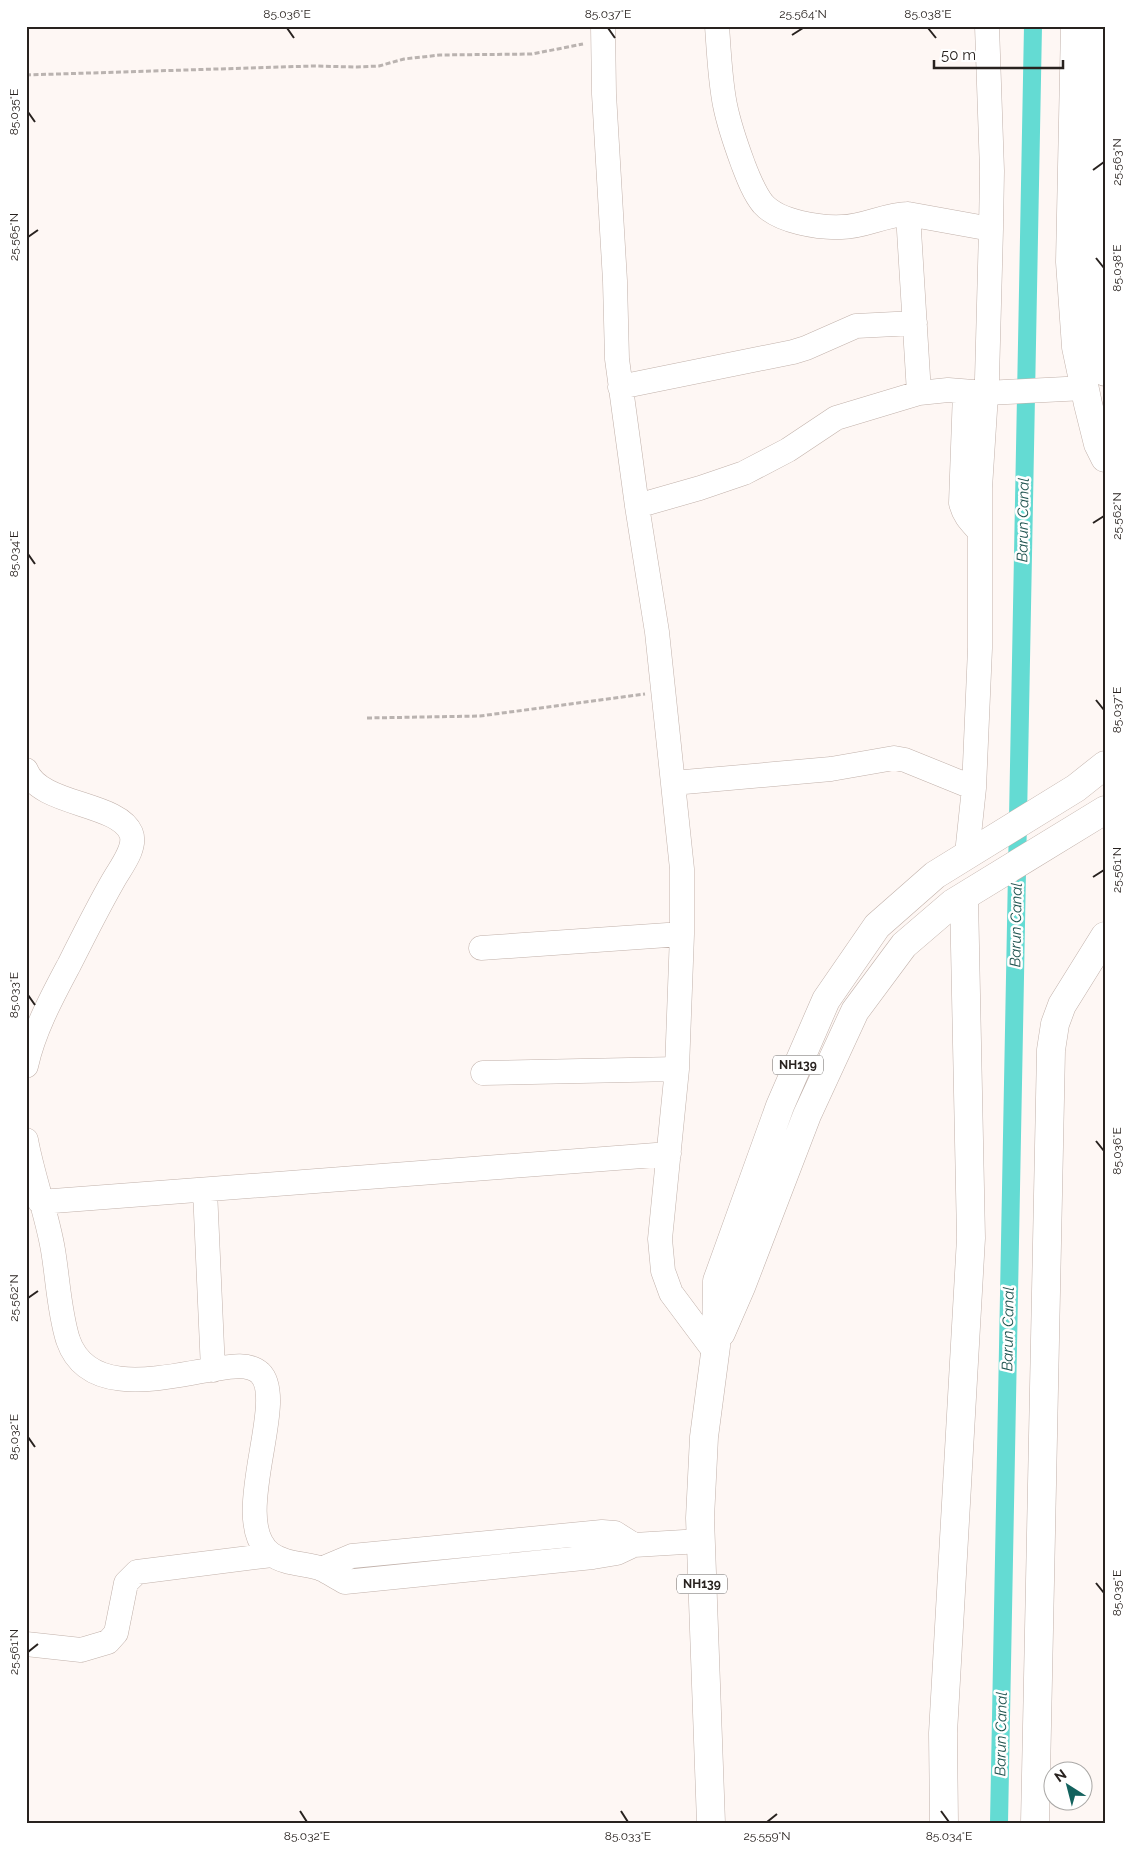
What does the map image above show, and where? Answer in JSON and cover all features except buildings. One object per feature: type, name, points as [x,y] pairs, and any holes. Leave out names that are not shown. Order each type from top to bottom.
[{"type":"main road","points":[[1075,26],[1070,262],[1076,347],[1095,380]]},
{"type":"main road","points":[[1099,26],[1096,276],[1099,334],[1095,380],[1098,444],[1105,458]]},
{"type":"main road","name":"NH139","points":[[711,1823],[700,1518],[704,1437],[715,1349],[717,1281],[780,1106],[826,1000],[877,926],[936,875],[1076,788],[1105,765]]},
{"type":"main road","name":"NH139","points":[[715,1349],[741,1287],[807,1115],[855,1011],[904,945],[953,903],[1105,810]]},
{"type":"main road","points":[[944,1823],[943,1734],[971,1238],[975,890]]},
{"type":"main road","points":[[1035,1823],[1051,1050],[1055,1024],[1062,1005],[1105,936]]},
{"type":"street","points":[[717,26],[722,83],[730,125],[748,177],[764,205],[792,221],[841,227],[855,226],[898,214],[908,214],[991,230]]},
{"type":"street","points":[[976,849],[974,788],[980,648],[980,488],[976,393],[991,230],[992,171],[987,26]]},
{"type":"street","points":[[604,29],[604,94],[620,387],[657,632],[682,869],[678,1069],[660,1239],[663,1271],[671,1293],[715,1349]]},
{"type":"street","points":[[908,214],[919,393]]},
{"type":"street","points":[[620,387],[793,352],[856,326],[915,323]]},
{"type":"street","points":[[637,506],[744,473],[788,450],[836,418],[919,393],[948,390],[976,393],[1095,380]]},
{"type":"street","points":[[673,783],[831,770],[894,758],[905,760],[974,788]]},
{"type":"street","points":[[26,770],[35,783],[47,792],[118,820],[130,833],[132,843],[56,990],[36,1034],[26,1066]]},
{"type":"street","points":[[481,948],[682,934]]},
{"type":"street","points":[[483,1073],[678,1069]]},
{"type":"street","points":[[26,1140],[30,1163],[53,1248],[60,1301],[68,1341],[78,1358],[93,1371],[107,1377],[128,1380],[154,1379],[235,1366],[249,1367],[259,1372],[264,1379],[268,1391],[268,1409],[258,1477],[255,1527],[261,1544],[272,1555],[293,1563],[321,1569],[345,1582],[593,1557],[616,1553],[634,1545],[701,1541]]},
{"type":"street","points":[[40,1202],[669,1154]]},
{"type":"street","points":[[205,1190],[213,1370]]},
{"type":"street","points":[[26,1644],[81,1650],[108,1642],[116,1633],[126,1583],[136,1572],[272,1555]]},
{"type":"path","points":[[26,75],[313,66],[364,67],[379,66],[404,59],[440,54],[532,54],[604,29]]},
{"type":"path","points":[[367,718],[480,716],[664,691]]},
{"type":"waterway","name":"Barun Canal","points":[[999,1823],[1033,26]]}]
